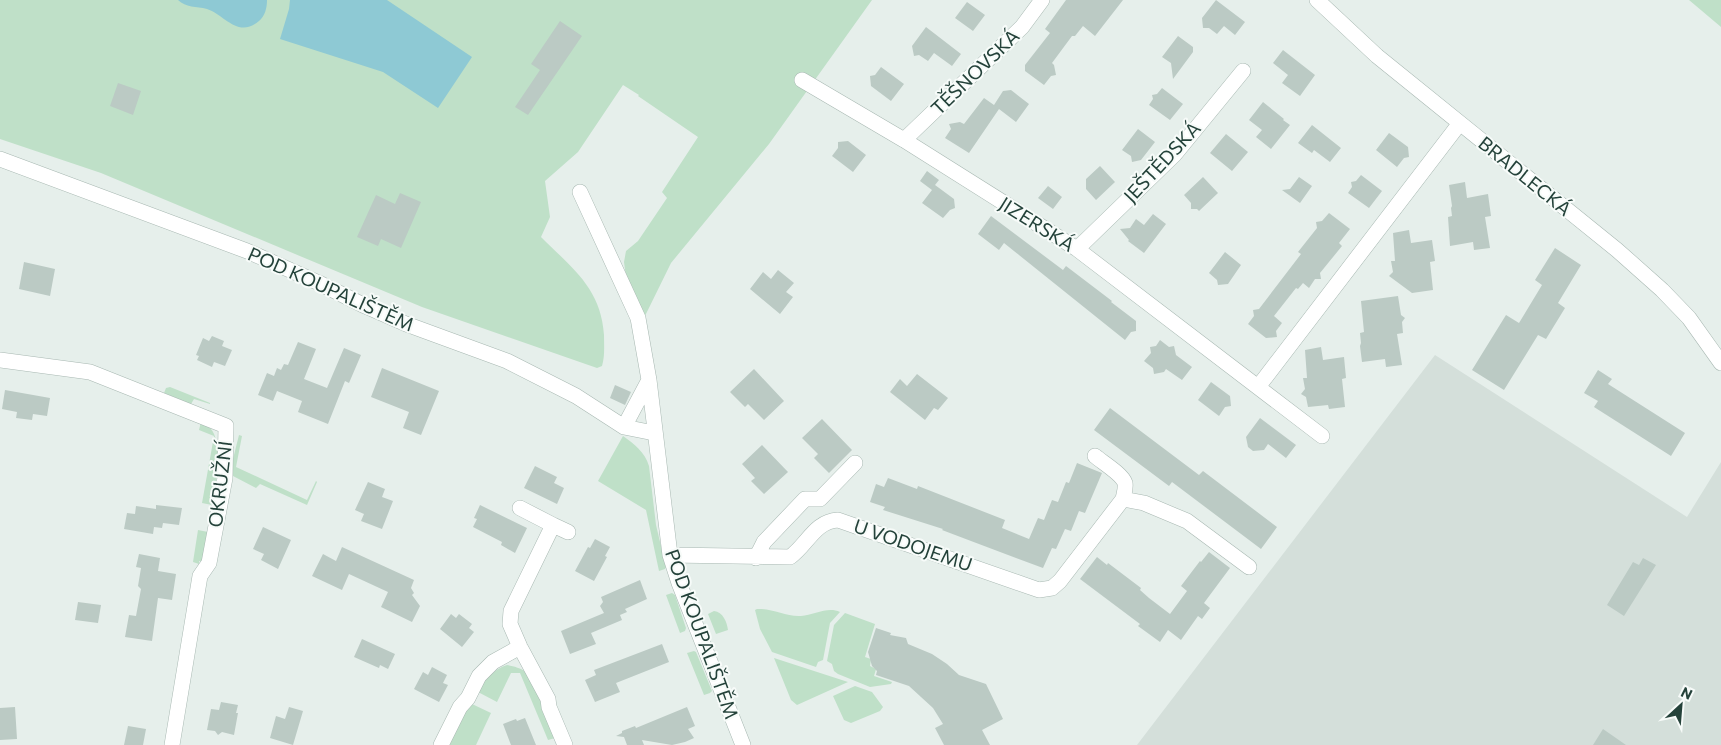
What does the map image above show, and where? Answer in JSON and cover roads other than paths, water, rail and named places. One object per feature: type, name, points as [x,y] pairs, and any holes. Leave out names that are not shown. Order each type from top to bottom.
[{"type":"street","name":"TĚŠNOVSKÁ","points":[[904,140],[1022,27],[1042,0]]},
{"type":"street","name":"BRADLECKÁ","points":[[1317,0],[1378,56],[1617,250],[1662,290],[1689,318],[1721,363]]},
{"type":"street","name":"JEŠTĚDSKÁ","points":[[1077,249],[1175,154],[1243,71]]},
{"type":"street","name":"JIZERSKÁ","points":[[802,80],[904,140],[1077,249],[1322,436]]},
{"type":"street","points":[[1258,387],[1460,123]]},
{"type":"street","name":"POD KOUPALIŠTĚM","points":[[0,159],[247,251],[406,324],[507,361],[576,396],[624,427],[654,433]]},
{"type":"street","name":"POD KOUPALIŠTĚM","points":[[580,192],[638,318],[649,380],[670,555],[743,745]]},
{"type":"street","name":"OKRUŽNÍ","points":[[0,360],[90,372],[226,426],[224,478],[210,563],[200,576],[172,745]]},
{"type":"street","points":[[624,427],[649,380]]},
{"type":"street","points":[[1095,456],[1121,477],[1125,483],[1123,499],[1144,502],[1187,521],[1249,566]]},
{"type":"street","points":[[756,558],[764,542],[805,499],[820,499],[855,463]]},
{"type":"street","name":"U VODOJEMU","points":[[670,555],[790,558],[820,526],[826,522],[838,520],[1038,590],[1052,588],[1060,581],[1123,499]]},
{"type":"street","points":[[520,508],[568,532]]},
{"type":"street","points":[[554,525],[511,611],[510,624],[548,699],[549,707],[565,745]]},
{"type":"street","points":[[441,745],[460,706],[468,698],[479,676],[493,662],[520,647]]},
{"type":"water","points":[[178,0],[267,0],[267,6],[263,17],[259,21],[245,28],[232,24],[207,9],[188,6]]},
{"type":"water","points":[[290,0],[387,0],[472,57],[438,108],[383,72],[280,39]]}]
